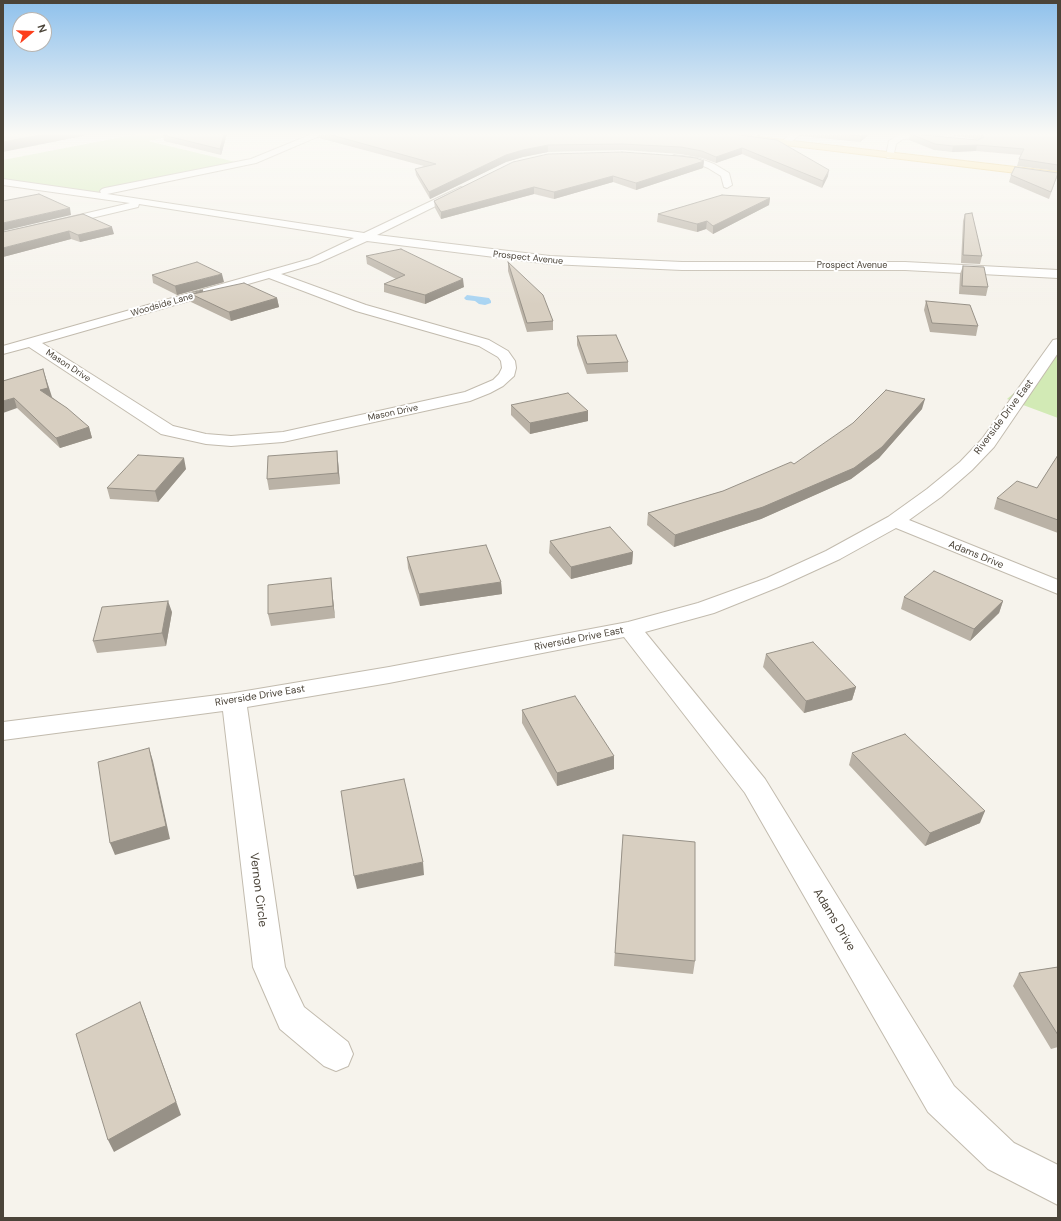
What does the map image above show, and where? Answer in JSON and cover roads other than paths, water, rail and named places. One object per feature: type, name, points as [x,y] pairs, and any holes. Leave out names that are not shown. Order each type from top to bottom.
[{"type":"street","name":"Prospect Avenue","points":[[68,191],[364,237],[511,257],[600,264],[682,266],[905,266],[1058,274]]},
{"type":"street","points":[[90,194],[105,191]]},
{"type":"street","name":"Woodside Lane","points":[[3,350],[314,261],[458,191]]},
{"type":"street","points":[[3,236],[145,203]]},
{"type":"street","name":"Mason Drive","points":[[31,342],[167,430],[206,440],[231,441],[283,437],[470,396],[498,383],[506,376],[509,368],[508,361],[504,354],[484,343],[361,308],[270,274]]},
{"type":"street","name":"Riverside Drive East","points":[[3,731],[234,701],[389,675],[630,629],[706,608],[774,582],[833,555],[895,521],[934,493],[966,466],[988,443],[1058,343]]},
{"type":"street","name":"Adams Drive","points":[[895,521],[1058,588]]},
{"type":"street","name":"Adams Drive","points":[[630,629],[755,786],[941,1099],[1001,1156],[1058,1186]]},
{"type":"street","name":"Vernon Circle","points":[[234,701],[269,967],[292,1018],[336,1054]]},
{"type":"water","points":[[467,295],[489,298],[491,303],[485,305],[479,304],[475,301],[466,300],[464,298]]}]
